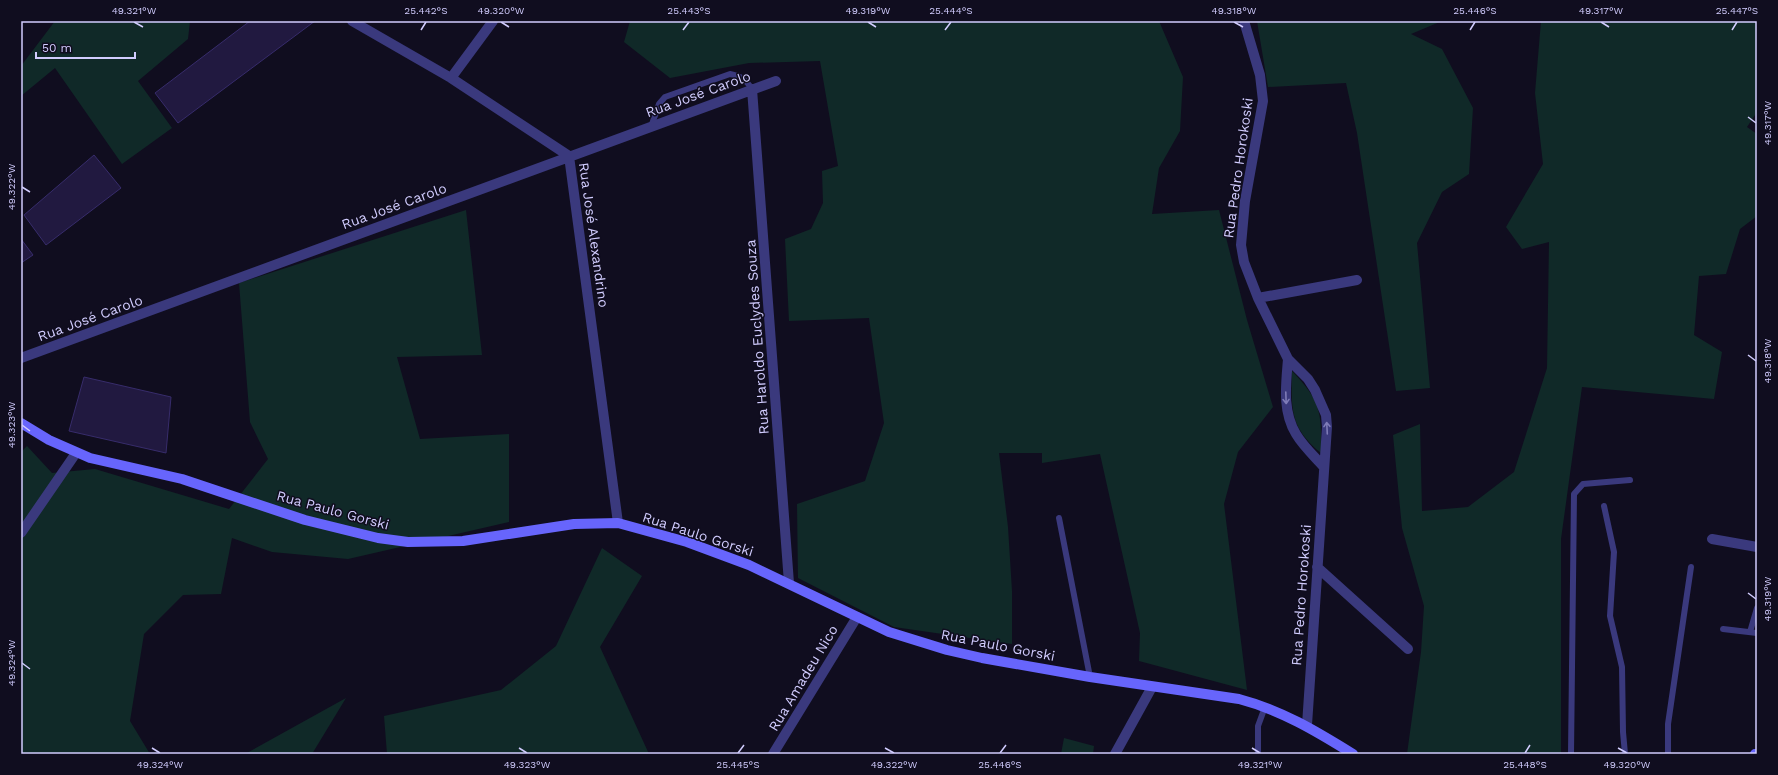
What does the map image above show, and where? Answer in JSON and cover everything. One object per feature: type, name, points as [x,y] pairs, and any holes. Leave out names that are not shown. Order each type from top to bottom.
[{"type":"street","name":"Rua José Alexandrino","points":[[352,21],[451,78],[569,156],[618,523]]},
{"type":"street","points":[[451,78],[493,21]]},
{"type":"street","name":"Rua Pedro Horokoski","points":[[1244,21],[1263,90],[1261,114],[1245,201],[1241,245],[1244,262],[1258,298],[1288,359],[1308,379],[1321,401],[1326,415],[1327,427],[1306,725]]},
{"type":"street","name":"Rua José Carolo","points":[[21,358],[776,81]]},
{"type":"street","name":"Rua Haroldo Euclydes Souza","points":[[752,89],[789,583]]},
{"type":"street","points":[[1258,298],[1357,280]]},
{"type":"street","name":"Rua Pedro Horokoski","points":[[1288,359],[1286,409],[1290,423],[1296,435],[1324,467]]},
{"type":"street","name":"Rua Paulo Gorski","points":[[21,423],[49,440],[76,453],[106,463],[182,479],[305,520],[378,538],[408,542],[463,541],[574,524],[618,523],[687,542],[749,565],[889,632],[947,650],[982,658],[1152,687],[1239,699],[1266,707],[1306,725],[1353,754]]},
{"type":"street","points":[[21,533],[76,453]]},
{"type":"street","points":[[1712,539],[1757,547]]},
{"type":"street","points":[[1317,567],[1408,649]]},
{"type":"street","name":"Rua Amadeu Nico","points":[[773,754],[856,617]]},
{"type":"street","points":[[1115,754],[1152,687]]},
{"type":"lane","points":[[651,126],[659,104],[665,98],[730,74],[747,81],[752,89]]},
{"type":"lane","points":[[1571,754],[1574,494],[1583,484],[1630,480]]},
{"type":"lane","points":[[1604,506],[1614,552],[1610,616],[1622,667],[1623,732],[1625,754]]},
{"type":"lane","points":[[1059,518],[1090,677]]},
{"type":"lane","points":[[1668,754],[1668,724],[1691,567]]},
{"type":"lane","points":[[1723,629],[1754,632],[1757,608]]},
{"type":"lane","points":[[1258,754],[1258,726],[1266,707]]},
{"type":"green space","points":[[55,21],[190,21],[188,39],[138,81],[172,128],[122,164],[55,68],[21,96],[21,66]]},
{"type":"green space","points":[[630,21],[1159,21],[1183,77],[1180,131],[1159,168],[1152,214],[1219,210],[1247,320],[1273,407],[1238,452],[1224,504],[1247,690],[1139,661],[1140,633],[1100,454],[1042,463],[1042,453],[999,453],[1008,527],[1012,591],[1012,644],[894,627],[798,578],[797,504],[865,481],[884,423],[869,318],[789,321],[785,239],[811,229],[823,203],[822,171],[838,166],[820,61],[749,63],[670,78],[624,42]]},
{"type":"green space","points":[[1257,21],[1442,21],[1411,34],[1442,49],[1473,108],[1469,174],[1442,192],[1417,243],[1430,388],[1396,391],[1357,133],[1346,83],[1268,87]]},
{"type":"green space","points":[[1541,21],[1757,21],[1757,112],[1747,127],[1757,134],[1757,216],[1740,229],[1726,274],[1699,276],[1694,335],[1722,352],[1714,399],[1582,387],[1561,539],[1561,754],[1407,754],[1421,652],[1424,606],[1402,528],[1393,435],[1420,424],[1422,511],[1468,507],[1514,472],[1547,368],[1549,242],[1522,249],[1506,227],[1543,164],[1535,93]]},
{"type":"green space","points":[[466,210],[482,355],[397,357],[420,439],[509,434],[509,522],[348,559],[272,552],[232,538],[221,594],[183,595],[144,634],[130,721],[150,754],[21,754],[21,452],[27,446],[52,473],[95,469],[229,509],[268,459],[250,422],[239,283]]},
{"type":"green space","points":[[1292,371],[1302,381],[1318,408],[1321,428],[1321,453],[1303,435],[1294,417]]},
{"type":"green space","points":[[602,548],[642,576],[600,647],[649,754],[387,754],[384,716],[501,690],[556,646]]},
{"type":"green space","points":[[346,698],[312,754],[245,754]]},
{"type":"green space","points":[[1064,738],[1094,746],[1093,754],[1061,754]]},
{"type":"building","points":[[250,21],[315,21],[178,123],[155,93]]},
{"type":"building","points":[[94,155],[121,188],[46,245],[24,215]]},
{"type":"building","points":[[21,239],[33,255],[21,263]]},
{"type":"building","points":[[84,377],[171,397],[166,453],[69,431]]}]
